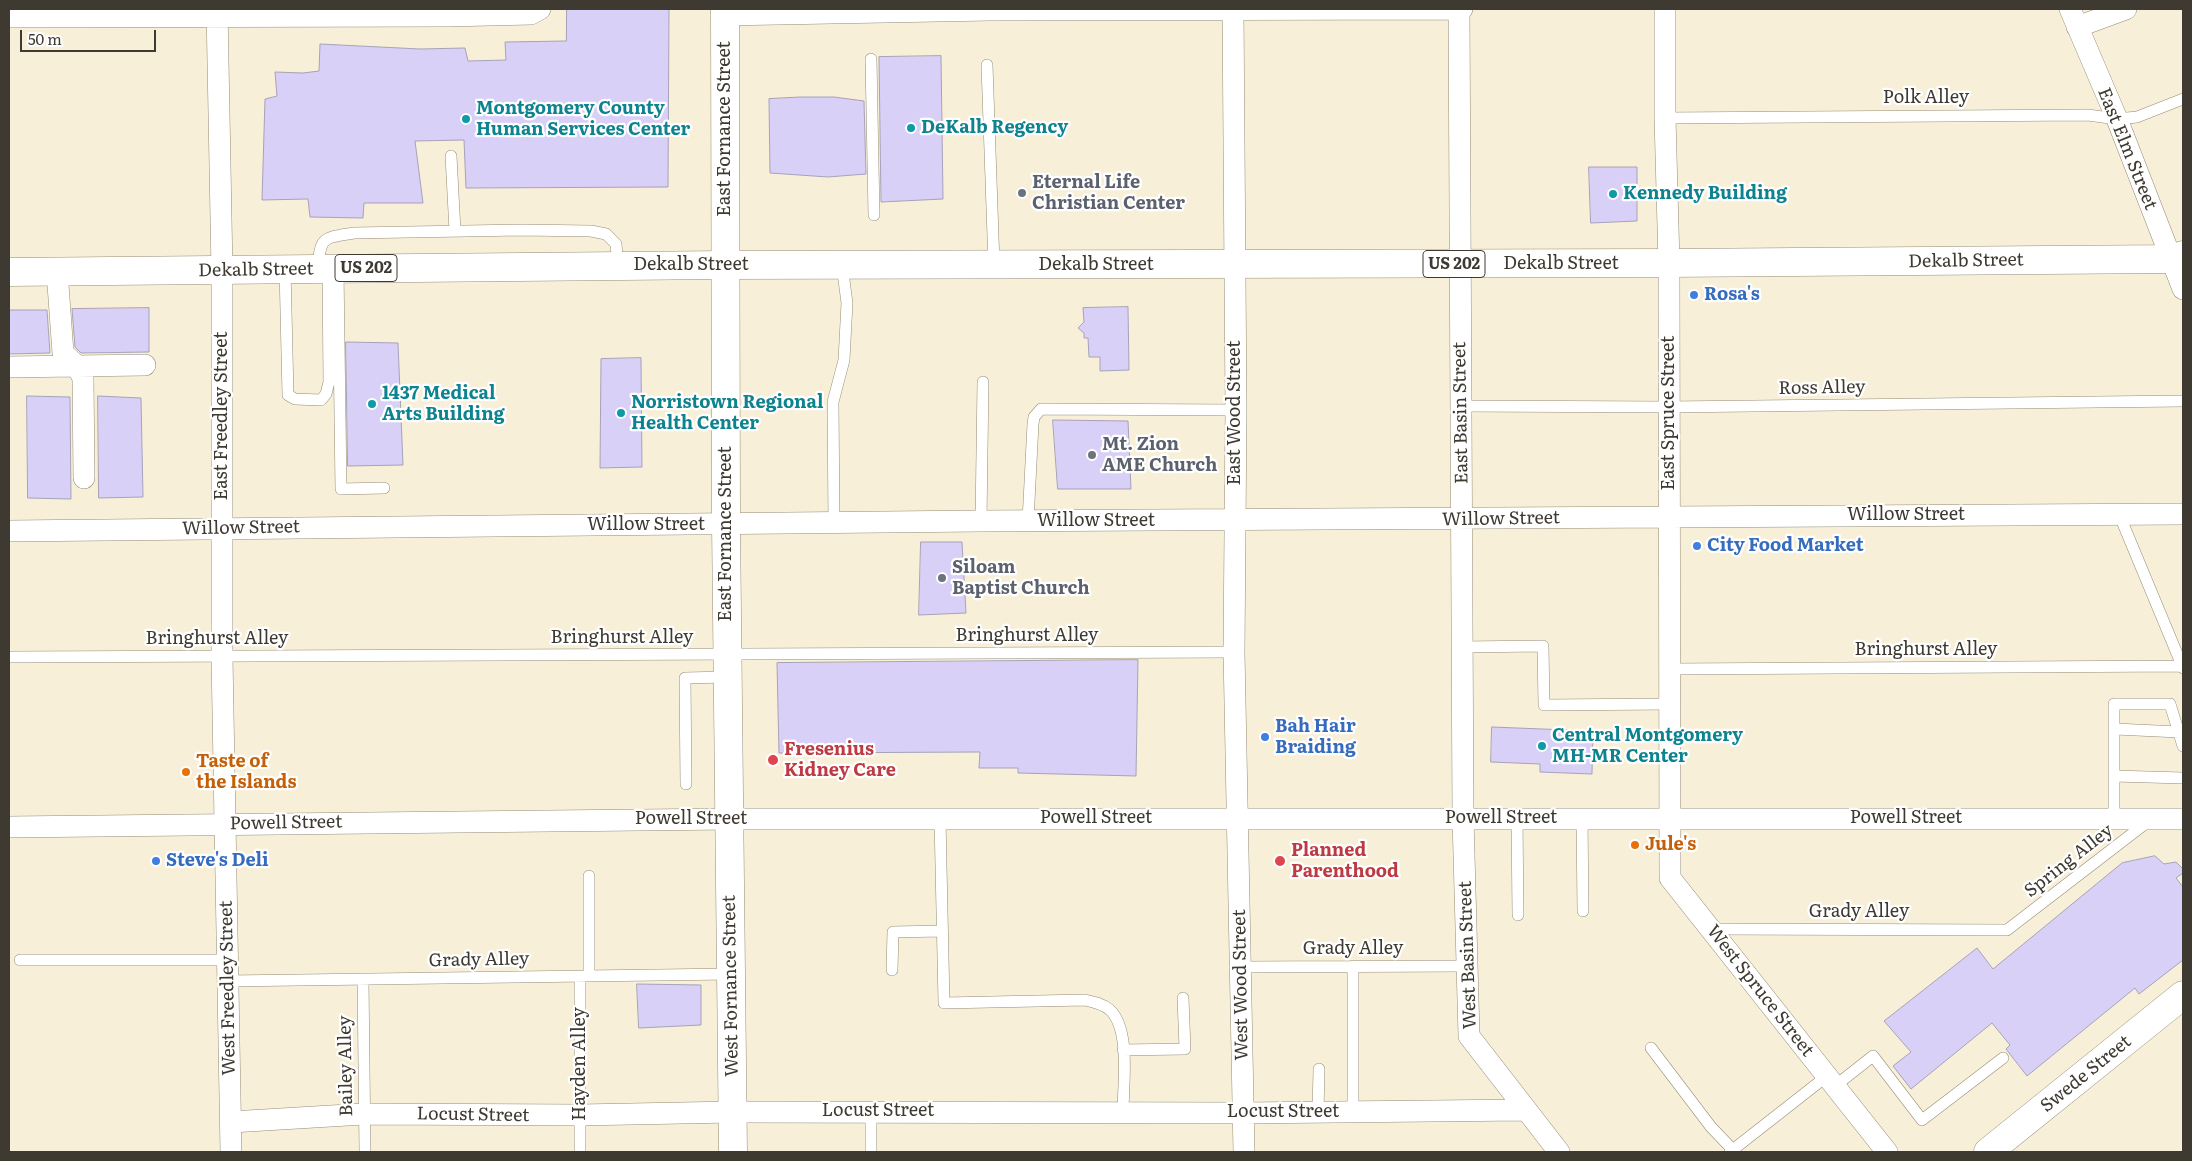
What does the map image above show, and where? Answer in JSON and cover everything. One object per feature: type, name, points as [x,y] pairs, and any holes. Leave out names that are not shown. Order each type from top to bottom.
[{"type":"main road","name":"East Fornance Street","points":[[725,12],[724,265],[730,819]]},
{"type":"main road","name":"Dekalb Street","points":[[9,272],[724,265],[1669,264],[2177,257]]},
{"type":"main road","name":"West Fornance Street","points":[[730,819],[733,1152]]},
{"type":"main road","name":"Swede Street","points":[[1988,1152],[2183,995]]},
{"type":"street","points":[[9,18],[84,13],[531,14],[540,9]]},
{"type":"street","points":[[725,12],[990,9],[1461,9]]},
{"type":"street","name":"East Wood Street","points":[[1233,9],[1236,410],[1234,652],[1238,818]]},
{"type":"street","name":"East Basin Street","points":[[1461,9],[1459,264],[1464,818]]},
{"type":"street","name":"East Spruce Street","points":[[1665,9],[1665,118],[1669,264],[1670,817]]},
{"type":"street","points":[[2074,18],[2126,9]]},
{"type":"street","name":"East Freedley Street","points":[[218,13],[222,270],[224,824]]},
{"type":"street","name":"East Elm Street","points":[[2074,18],[2177,257],[2183,289]]},
{"type":"street","points":[[57,271],[63,353],[77,366],[83,378],[84,478]]},
{"type":"street","points":[[9,367],[145,365]]},
{"type":"street","name":"Willow Street","points":[[9,531],[1028,521],[1462,520],[2183,514]]},
{"type":"street","name":"Powell Street","points":[[9,827],[940,818],[1670,817],[2183,819]]},
{"type":"street","name":"West Spruce Street","points":[[1670,817],[1670,878],[1887,1152]]},
{"type":"street","name":"West Wood Street","points":[[1238,818],[1244,1152]]},
{"type":"street","name":"West Basin Street","points":[[1464,818],[1469,1036],[1559,1152]]},
{"type":"street","name":"West Freedley Street","points":[[224,824],[231,1152]]},
{"type":"street","name":"Locust Street","points":[[231,1122],[364,1114],[580,1116],[872,1111],[1243,1113],[1525,1110]]},
{"type":"lane","points":[[871,59],[874,215]]},
{"type":"lane","points":[[987,65],[994,265]]},
{"type":"lane","name":"Polk Alley","points":[[1665,118],[2088,115],[2116,119],[2137,117],[2183,99]]},
{"type":"lane","points":[[451,156],[456,231]]},
{"type":"lane","points":[[384,488],[341,489],[328,269],[320,246],[328,237],[354,233],[582,231],[606,234],[616,244],[618,266]]},
{"type":"lane","points":[[834,523],[833,402],[844,360],[847,303],[842,265]]},
{"type":"lane","points":[[285,269],[288,396],[295,399],[321,400],[326,394],[329,382],[328,269]]},
{"type":"lane","points":[[981,522],[983,382]]},
{"type":"lane","name":"Ross Alley","points":[[1460,406],[1668,407],[2183,402]]},
{"type":"lane","points":[[1028,521],[1033,424],[1034,418],[1041,409],[1236,410]]},
{"type":"lane","points":[[2119,514],[2183,667]]},
{"type":"lane","points":[[1462,647],[1543,646],[1544,705],[1670,704]]},
{"type":"lane","name":"Bringhurst Alley","points":[[9,657],[222,657],[727,666],[1234,652]]},
{"type":"lane","points":[[686,784],[685,678],[727,666]]},
{"type":"lane","name":"Bringhurst Alley","points":[[1670,669],[2183,667]]},
{"type":"lane","points":[[2114,819],[2114,704],[2170,704],[2183,746]]},
{"type":"lane","points":[[2115,730],[2179,732]]},
{"type":"lane","points":[[2114,776],[2183,778]]},
{"type":"lane","points":[[940,818],[944,1003],[1085,1000],[1098,1003],[1110,1011],[1119,1023],[1123,1050],[1122,1112]]},
{"type":"lane","points":[[1517,818],[1518,915]]},
{"type":"lane","points":[[1582,818],[1583,911]]},
{"type":"lane","name":"Spring Alley","points":[[2007,930],[2152,819]]},
{"type":"lane","name":"Hayden Alley","points":[[580,1152],[584,976],[589,876]]},
{"type":"lane","name":"Grady Alley","points":[[1712,929],[2007,930]]},
{"type":"lane","points":[[892,970],[893,932],[942,931]]},
{"type":"lane","name":"Grady Alley","points":[[20,960],[228,970],[363,980],[730,974]]},
{"type":"lane","points":[[1352,966],[1353,1112]]},
{"type":"lane","name":"Grady Alley","points":[[1240,967],[1467,966]]},
{"type":"lane","name":"Bailey Alley","points":[[363,980],[365,1152]]},
{"type":"lane","points":[[1123,1050],[1185,1049],[1183,998]]},
{"type":"lane","points":[[1651,1048],[1731,1151],[1831,1081],[1873,1056],[1922,1120],[2003,1058]]},
{"type":"lane","points":[[1318,1112],[1319,1069]]},
{"type":"lane","points":[[871,1152],[872,1111]]},
{"type":"building","name":"Montgomery County Human Services Center","points":[[567,9],[669,9],[668,187],[466,188],[464,140],[415,141],[423,203],[364,203],[363,218],[310,217],[308,199],[262,200],[265,99],[277,96],[275,72],[303,73],[319,71],[320,44],[420,49],[465,48],[468,61],[506,60],[505,42],[566,41]]},
{"type":"building","name":"DeKalb Regency","points":[[941,56],[943,199],[881,202],[879,57]]},
{"type":"building","points":[[834,97],[864,101],[866,174],[828,177],[770,173],[769,99]]},
{"type":"building","name":"Kennedy Building","points":[[1589,167],[1637,167],[1637,221],[1591,223]]},
{"type":"building","points":[[1128,307],[1129,370],[1100,371],[1100,357],[1089,357],[1088,338],[1084,338],[1084,333],[1078,328],[1084,322],[1083,308]]},
{"type":"building","points":[[149,308],[149,352],[81,353],[75,347],[72,309]]},
{"type":"building","points":[[9,310],[47,310],[50,353],[9,354]]},
{"type":"building","name":"1437 Medical Arts Building","points":[[346,342],[398,343],[403,465],[348,466]]},
{"type":"building","name":"Norristown Regional Health Center","points":[[641,358],[642,467],[600,468],[601,359]]},
{"type":"building","points":[[27,396],[70,397],[71,499],[28,498]]},
{"type":"building","points":[[98,396],[141,398],[143,497],[99,498]]},
{"type":"building","name":"Mt. Zion AME Church","points":[[1053,420],[1128,421],[1131,489],[1058,489]]},
{"type":"building","name":"Siloam Baptist Church","points":[[921,542],[962,542],[966,613],[919,615]]},
{"type":"building","points":[[1138,660],[1136,776],[1018,773],[1018,768],[979,768],[980,752],[779,753],[777,663]]},
{"type":"building","name":"Central Montgomery MH-MR Center","points":[[1492,727],[1593,731],[1592,774],[1540,772],[1540,764],[1491,762]]},
{"type":"building","points":[[2155,856],[2164,864],[2176,862],[2183,869],[2183,873],[2176,878],[2183,887],[2183,960],[2139,994],[2135,988],[2027,1076],[2006,1049],[2010,1045],[1992,1023],[1911,1089],[1893,1066],[1911,1052],[1884,1021],[1977,948],[1993,969],[2122,863]]},
{"type":"building","points":[[637,984],[701,985],[701,1025],[639,1028]]},
{"type":"place","name":"Montgomery County Human Services Center","points":[[466,119]]},
{"type":"place","name":"DeKalb Regency","points":[[911,128]]},
{"type":"place","name":"Eternal Life Christian Center","points":[[1022,193]]},
{"type":"place","name":"Kennedy Building","points":[[1613,194]]},
{"type":"place","name":"Rosa's","points":[[1694,295]]},
{"type":"place","name":"1437 Medical Arts Building","points":[[372,404]]},
{"type":"place","name":"Norristown Regional Health Center","points":[[621,413]]},
{"type":"place","name":"Mt. Zion AME Church","points":[[1092,455]]},
{"type":"place","name":"City Food Market","points":[[1697,546]]},
{"type":"place","name":"Siloam Baptist Church","points":[[942,578]]},
{"type":"place","name":"Bah Hair Braiding","points":[[1265,737]]},
{"type":"place","name":"Central Montgomery MH-MR Center","points":[[1542,746]]},
{"type":"place","name":"Fresenius Kidney Care","points":[[773,760]]},
{"type":"place","name":"Taste of the Islands","points":[[186,772]]},
{"type":"place","name":"Jule's","points":[[1635,845]]},
{"type":"place","name":"Steve's Deli","points":[[156,861]]},
{"type":"place","name":"Planned Parenthood","points":[[1280,861]]}]
